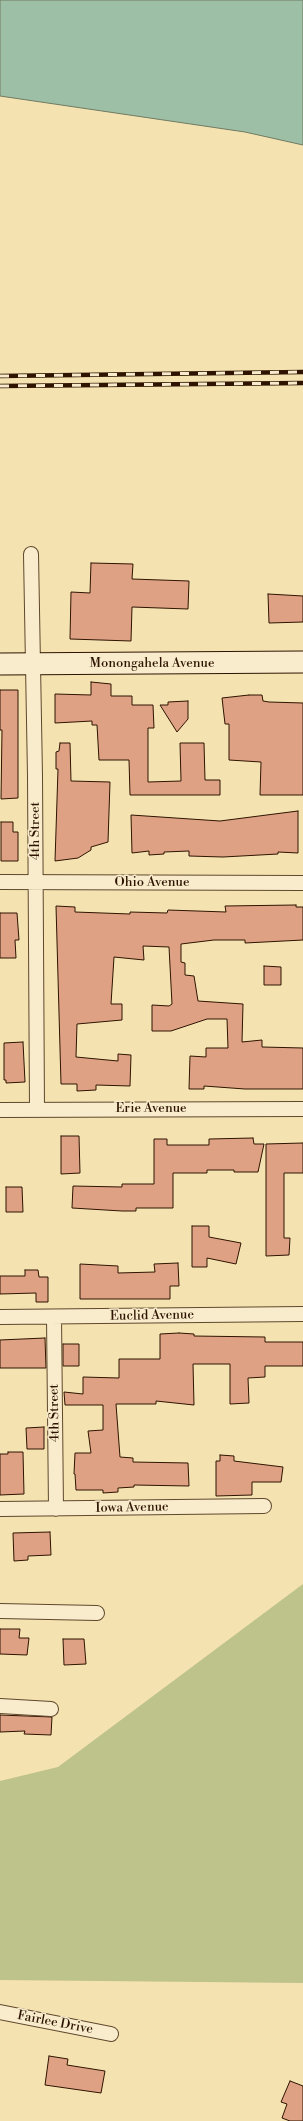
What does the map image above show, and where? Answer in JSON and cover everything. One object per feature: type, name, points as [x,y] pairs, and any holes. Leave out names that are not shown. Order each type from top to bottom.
[{"type":"main road","name":"Monongahela Avenue","points":[[0,664],[303,662]]},
{"type":"street","name":"4th Street","points":[[31,554],[34,664],[37,1109]]},
{"type":"street","name":"Ohio Avenue","points":[[0,882],[303,883]]},
{"type":"street","name":"Erie Avenue","points":[[0,1110],[303,1109]]},
{"type":"street","name":"Euclid Avenue","points":[[0,1317],[303,1314]]},
{"type":"street","name":"4th Street","points":[[54,1317],[56,1509]]},
{"type":"street","name":"Iowa Avenue","points":[[0,1509],[264,1506]]},
{"type":"street","points":[[0,1611],[97,1613]]},
{"type":"street","points":[[0,1706],[51,1709]]},
{"type":"street","name":"Fairlee Drive","points":[[0,2012],[111,2034]]},
{"type":"shaded area","points":[[0,0],[303,0],[303,145],[245,132],[0,96]]},
{"type":"shaded area","points":[[303,1584],[303,1983],[0,1980],[0,1781],[58,1767]]},
{"type":"building","points":[[91,563],[133,564],[132,579],[189,581],[188,609],[132,607],[131,641],[70,639],[71,592],[90,593]]},
{"type":"building","points":[[268,594],[303,596],[303,622],[269,623]]},
{"type":"building","points":[[91,682],[111,684],[111,696],[132,696],[132,705],[153,705],[154,728],[148,728],[148,782],[181,781],[180,743],[204,743],[205,780],[220,780],[220,795],[130,795],[129,760],[99,760],[97,725],[92,725],[92,721],[55,723],[55,694],[91,695]]},
{"type":"building","points":[[0,690],[18,690],[18,798],[1,799],[2,730],[0,730]]},
{"type":"building","points":[[262,695],[263,701],[269,702],[303,703],[303,795],[260,795],[261,762],[229,760],[229,724],[225,724],[222,698]]},
{"type":"building","points":[[188,701],[188,719],[177,732],[160,705],[168,705],[168,702]]},
{"type":"building","points":[[60,743],[70,743],[71,781],[110,782],[108,842],[91,847],[91,850],[78,858],[55,861],[58,769],[56,769],[56,752],[59,751]]},
{"type":"building","points":[[298,811],[298,853],[278,852],[278,854],[223,857],[189,856],[189,851],[164,852],[164,854],[149,855],[149,851],[132,853],[131,815],[220,821]]},
{"type":"building","points":[[1,822],[13,822],[13,832],[18,832],[18,861],[1,861]]},
{"type":"building","points":[[296,905],[296,907],[303,907],[303,940],[245,943],[245,940],[214,940],[181,944],[181,962],[185,963],[185,975],[194,976],[198,1001],[243,1004],[242,1042],[262,1040],[262,1047],[303,1048],[303,1089],[245,1089],[204,1086],[204,1089],[189,1089],[190,1056],[206,1057],[206,1048],[228,1048],[227,1019],[207,1019],[171,1031],[152,1031],[152,1005],[169,1006],[172,1004],[169,947],[143,946],[144,960],[114,957],[111,1004],[122,1004],[122,1020],[77,1024],[76,1057],[118,1061],[118,1054],[131,1055],[130,1086],[96,1085],[96,1090],[77,1091],[77,1084],[61,1084],[56,906],[75,907],[75,912],[130,914],[130,912],[167,913],[168,910],[226,912],[225,906]]},
{"type":"building","points":[[0,913],[17,913],[19,940],[15,940],[16,958],[0,958]]},
{"type":"building","points":[[264,966],[281,967],[281,985],[264,985]]},
{"type":"building","points":[[23,1042],[25,1082],[6,1083],[6,1080],[4,1080],[4,1043]]},
{"type":"building","points":[[61,1136],[79,1136],[80,1173],[61,1174]]},
{"type":"building","points":[[253,1138],[254,1144],[264,1144],[258,1172],[207,1170],[207,1173],[173,1173],[173,1208],[136,1208],[136,1211],[122,1211],[72,1208],[73,1186],[122,1187],[122,1184],[154,1184],[154,1139],[167,1139],[167,1145],[209,1145],[209,1139]]},
{"type":"building","points":[[303,1143],[303,1173],[284,1173],[284,1238],[290,1238],[289,1255],[266,1256],[266,1144]]},
{"type":"building","points":[[6,1187],[22,1187],[23,1212],[6,1212]]},
{"type":"building","points":[[192,1226],[209,1226],[209,1237],[241,1243],[236,1264],[207,1258],[207,1267],[192,1267]]},
{"type":"building","points":[[178,1263],[179,1286],[170,1286],[170,1299],[80,1299],[80,1264],[118,1266],[118,1273],[155,1272],[154,1264]]},
{"type":"building","points":[[25,1270],[38,1270],[39,1277],[48,1277],[48,1302],[36,1302],[36,1293],[0,1294],[0,1276],[25,1276]]},
{"type":"building","points":[[160,1334],[194,1334],[194,1336],[265,1337],[265,1342],[303,1342],[303,1366],[265,1366],[265,1377],[248,1378],[249,1403],[230,1404],[230,1364],[193,1364],[194,1405],[156,1401],[156,1404],[116,1404],[120,1457],[133,1458],[133,1462],[188,1463],[189,1486],[134,1485],[134,1487],[118,1488],[118,1492],[103,1493],[103,1490],[76,1490],[74,1474],[75,1453],[91,1453],[88,1431],[103,1430],[103,1405],[65,1405],[64,1392],[83,1394],[83,1377],[119,1378],[119,1359],[160,1359]]},
{"type":"building","points":[[45,1338],[46,1368],[0,1368],[0,1340]]},
{"type":"building","points":[[63,1344],[79,1344],[79,1366],[63,1366]]},
{"type":"building","points":[[44,1427],[44,1449],[27,1449],[26,1428]]},
{"type":"building","points":[[8,1452],[23,1452],[24,1494],[0,1495],[0,1454],[8,1454]]},
{"type":"building","points":[[220,1455],[234,1456],[234,1461],[283,1467],[281,1482],[252,1482],[252,1495],[216,1496],[216,1461],[220,1461]]},
{"type":"building","points":[[50,1532],[51,1555],[28,1556],[28,1560],[14,1561],[13,1533]]},
{"type":"building","points":[[0,1629],[20,1629],[19,1638],[29,1638],[27,1655],[0,1654]]},
{"type":"building","points":[[63,1639],[84,1639],[86,1664],[64,1665]]},
{"type":"building","points":[[0,1715],[52,1717],[51,1735],[24,1734],[25,1731],[0,1732]]},
{"type":"building","points":[[49,2056],[68,2059],[67,2065],[105,2071],[101,2093],[45,2085]]},
{"type":"building","points":[[290,2081],[303,2086],[303,2121],[290,2121],[282,2118],[287,2104],[281,2102]]},
{"type":"railway","points":[[0,376],[303,372]]},
{"type":"railway","points":[[0,386],[303,383]]}]
